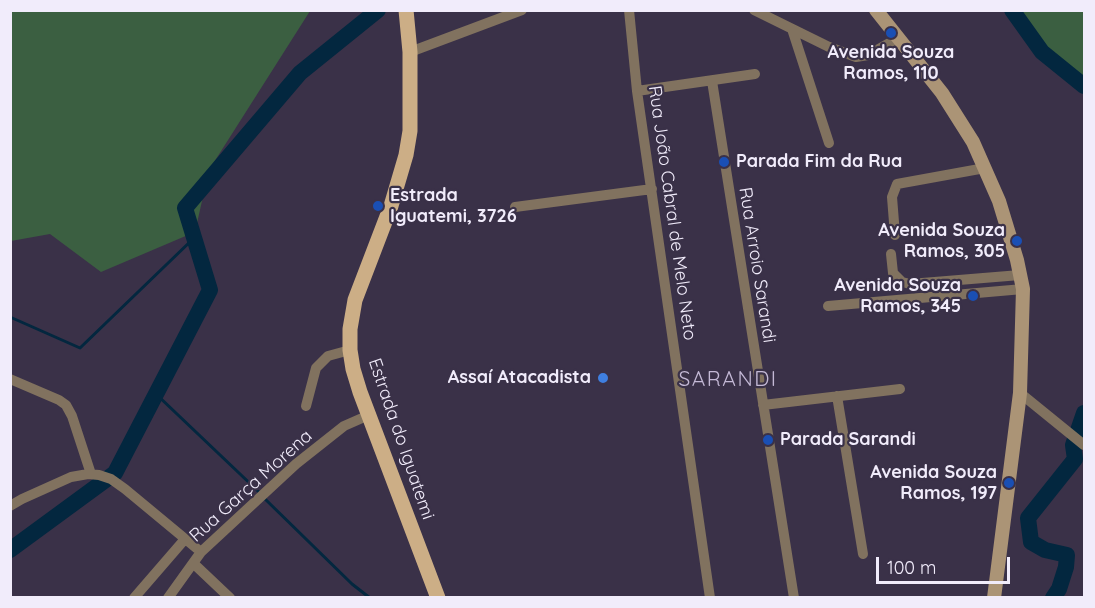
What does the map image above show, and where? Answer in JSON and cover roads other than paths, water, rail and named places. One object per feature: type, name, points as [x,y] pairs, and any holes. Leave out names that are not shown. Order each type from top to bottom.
[{"type":"main road","name":"Estrada do Iguatemi","points":[[406,10],[410,52],[410,131],[406,155],[391,206],[355,300],[350,329],[350,350],[353,369],[369,415],[438,597]]},
{"type":"street","points":[[410,52],[522,10]]},
{"type":"street","name":"Rua João Cabral de Melo Neto","points":[[629,10],[637,91],[711,597]]},
{"type":"street","points":[[754,10],[829,47],[856,57],[868,55],[898,38]]},
{"type":"street","points":[[876,10],[960,119],[985,168],[1011,232],[1021,282],[1020,393],[994,597]]},
{"type":"street","points":[[792,29],[829,143]]},
{"type":"street","points":[[637,91],[755,74]]},
{"type":"street","name":"Rua Arroio Sarandi","points":[[712,81],[794,597]]},
{"type":"street","points":[[895,235],[892,197],[897,184],[985,168]]},
{"type":"street","points":[[515,207],[652,189]]},
{"type":"street","points":[[891,254],[893,273],[902,282],[910,284],[1021,282]]},
{"type":"street","points":[[828,306],[1021,282]]},
{"type":"street","points":[[306,406],[316,368],[328,356],[350,350]]},
{"type":"street","points":[[10,379],[58,399],[66,405],[82,443],[91,474]]},
{"type":"street","points":[[763,405],[900,389]]},
{"type":"street","points":[[1020,393],[1084,445]]},
{"type":"street","points":[[837,396],[863,554]]},
{"type":"street","name":"Rua Garça Morena","points":[[168,597],[201,552],[296,464],[344,426],[369,415]]},
{"type":"street","points":[[10,506],[71,477],[91,474],[111,479],[201,552]]},
{"type":"street","points":[[134,597],[185,539]]},
{"type":"street","points":[[193,563],[230,597]]},
{"type":"waterway","points":[[10,550],[115,473],[210,290],[185,208],[300,73],[378,10]]},
{"type":"waterway","points":[[1012,10],[1042,52],[1084,86]]},
{"type":"waterway","points":[[10,317],[80,348],[194,238]]},
{"type":"waterway","points":[[156,394],[260,493]]},
{"type":"waterway","points":[[1053,598],[1059,589],[1067,555],[1045,550],[1031,542],[1028,518],[1075,459],[1073,445],[1084,413]]},
{"type":"waterway","points":[[264,498],[352,584],[370,598]]},
{"type":"place","name":"Avenida Souza Ramos, 110","points":[[891,33]]},
{"type":"place","name":"Parada Fim da Rua","points":[[724,162]]},
{"type":"place","name":"Estrada Iguatemi, 3726","points":[[378,206]]},
{"type":"place","name":"Avenida Souza Ramos, 305","points":[[1017,241]]},
{"type":"place","name":"Avenida Souza Ramos, 345","points":[[973,296]]},
{"type":"place","name":"Assaí Atacadista","points":[[603,378]]},
{"type":"place","name":"Parada Sarandi","points":[[768,440]]},
{"type":"place","name":"Avenida Souza Ramos, 197","points":[[1009,483]]},
{"type":"district","name":"SARANDI","points":[[728,380]]}]
